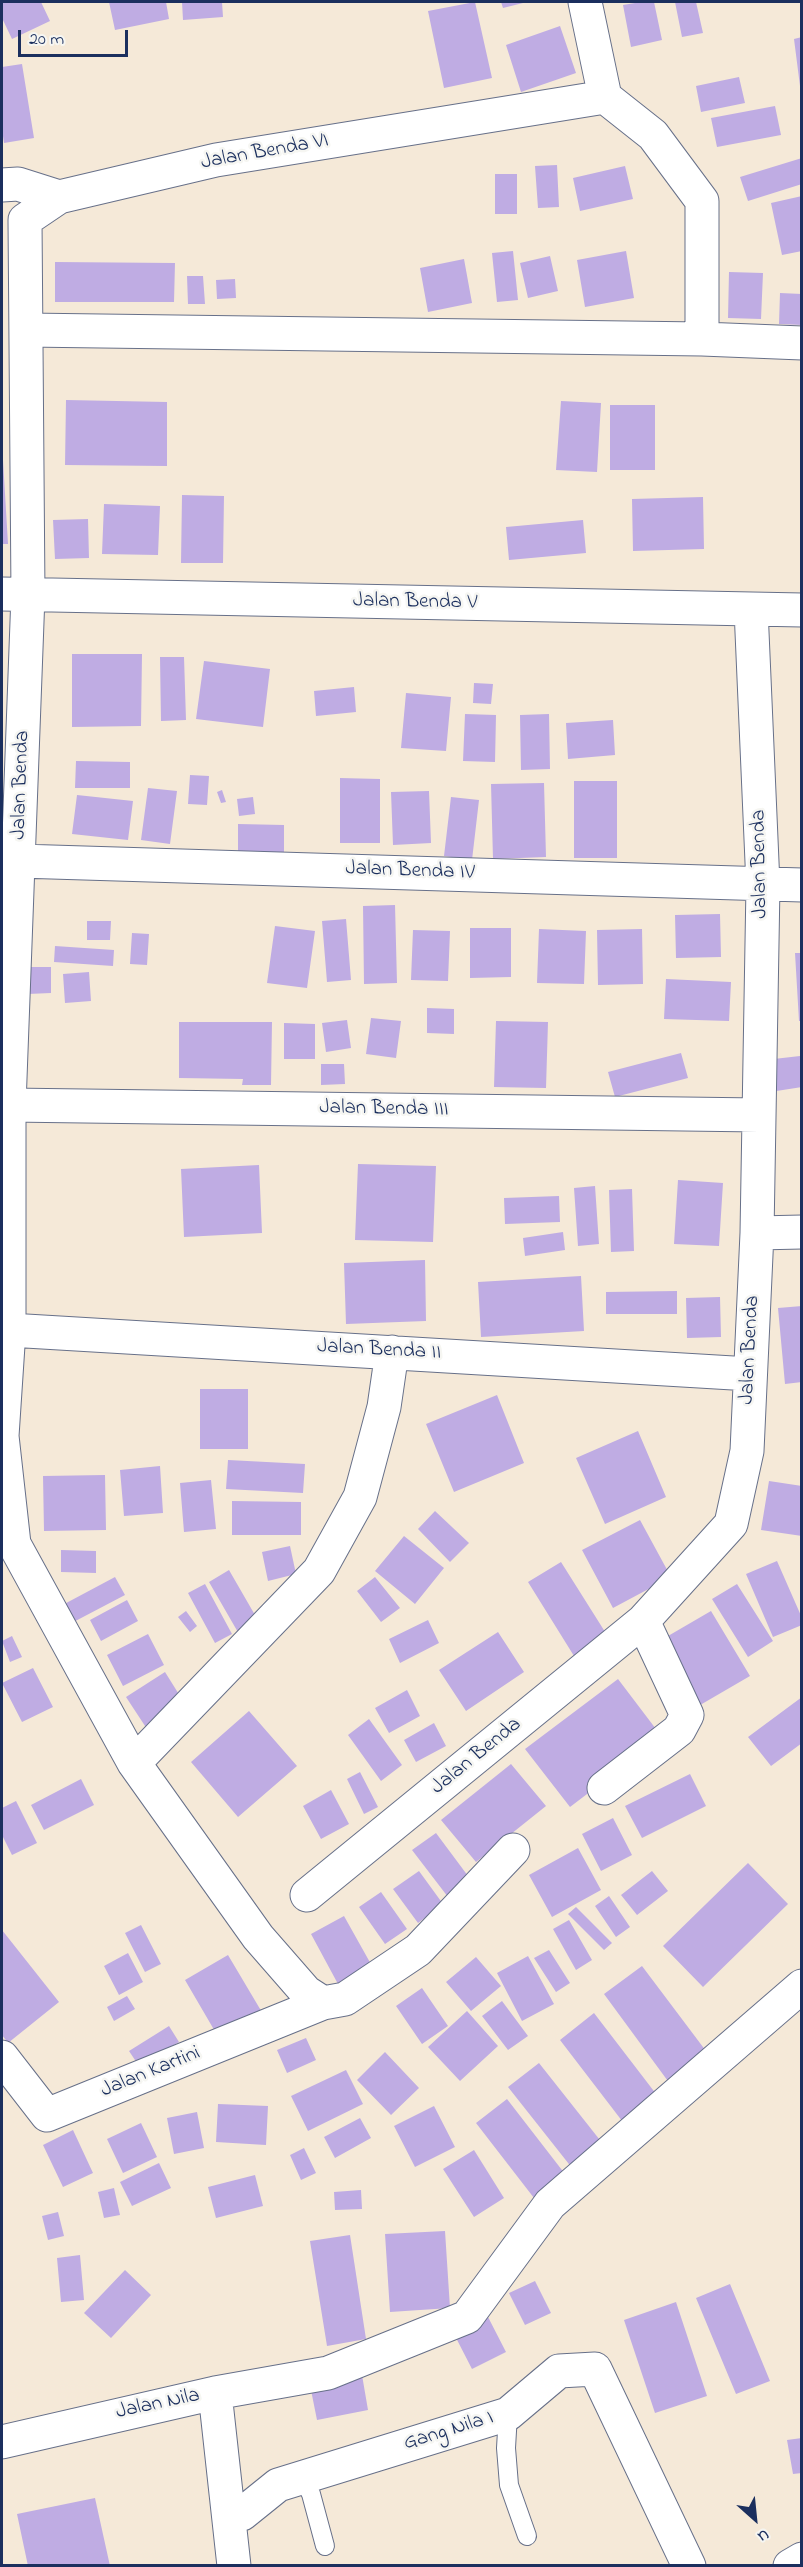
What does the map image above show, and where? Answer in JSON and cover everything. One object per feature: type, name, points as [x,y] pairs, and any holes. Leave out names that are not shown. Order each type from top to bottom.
[{"type":"street","points":[[585,2],[605,97],[653,135],[702,201],[702,339]]},
{"type":"street","name":"Jalan Benda VI","points":[[15,594],[27,330],[25,220],[59,197],[216,160],[605,97]]},
{"type":"street","points":[[2,185],[18,184],[59,197]]},
{"type":"street","points":[[27,330],[702,339],[801,343]]},
{"type":"street","name":"Jalan Benda V","points":[[15,594],[801,610]]},
{"type":"street","name":"Jalan Benda","points":[[15,594],[19,861],[9,1105],[9,1330],[2,1408],[2,1436],[15,1544],[134,1763],[258,1937],[306,1992],[323,2002]]},
{"type":"street","name":"Jalan Benda","points":[[307,1895],[643,1621],[731,1524],[747,1451],[757,1233],[763,885],[751,609]]},
{"type":"street","name":"Jalan Benda IV","points":[[19,861],[801,885]]},
{"type":"street","name":"Jalan Benda III","points":[[9,1105],[759,1115]]},
{"type":"street","points":[[757,1233],[801,1232]]},
{"type":"street","name":"Jalan Benda II","points":[[9,1330],[750,1374]]},
{"type":"street","points":[[134,1763],[319,1571],[360,1497],[384,1407],[392,1352]]},
{"type":"street","points":[[604,1788],[679,1730],[687,1715],[643,1621]]},
{"type":"street","points":[[323,2002],[345,1999],[418,1950],[513,1850]]},
{"type":"street","points":[[215,2393],[328,2373],[467,2317],[550,2204],[801,1986]]},
{"type":"street","name":"Jalan Kartini","points":[[2,2057],[47,2115],[323,2002]]},
{"type":"street","name":"Gang Nila I","points":[[229,2517],[242,2514],[278,2485],[302,2476],[508,2414],[559,2370],[595,2369],[689,2565]]},
{"type":"street","name":"Jalan Nila","points":[[2,2442],[215,2393],[234,2565]]},
{"type":"street","points":[[790,2565],[801,2559]]},
{"type":"lane","points":[[508,2414],[506,2448],[509,2485],[527,2536]]},
{"type":"lane","points":[[302,2476],[311,2494],[325,2546]]},
{"type":"building","points":[[2,2],[41,2],[50,21],[12,39],[2,18]]},
{"type":"building","points":[[109,2],[166,2],[169,19],[115,30]]},
{"type":"building","points":[[182,2],[222,2],[223,17],[183,20]]},
{"type":"building","points":[[475,2],[492,78],[444,88],[428,11]]},
{"type":"building","points":[[501,2],[527,2],[503,8]]},
{"type":"building","points":[[654,2],[662,40],[631,47],[623,5]]},
{"type":"building","points":[[675,2],[696,2],[703,33],[682,37]]},
{"type":"building","points":[[560,26],[576,73],[521,92],[506,45]]},
{"type":"building","points":[[802,37],[802,86],[800,86],[794,39]]},
{"type":"building","points":[[22,64],[34,138],[4,143],[2,67]]},
{"type":"building","points":[[739,77],[745,103],[701,112],[696,86]]},
{"type":"building","points":[[775,106],[781,135],[717,147],[711,118]]},
{"type":"building","points":[[802,158],[802,184],[748,201],[740,177]]},
{"type":"building","points":[[557,165],[559,207],[538,208],[535,166]]},
{"type":"building","points":[[625,166],[633,199],[580,211],[573,178]]},
{"type":"building","points":[[495,174],[517,174],[517,214],[495,214]]},
{"type":"building","points":[[802,196],[802,251],[782,255],[771,203]]},
{"type":"building","points":[[513,251],[518,300],[497,302],[492,253]]},
{"type":"building","points":[[626,251],[634,298],[585,307],[577,260]]},
{"type":"building","points":[[550,256],[558,291],[528,298],[520,263]]},
{"type":"building","points":[[464,259],[472,303],[428,312],[420,268]]},
{"type":"building","points":[[55,262],[175,263],[174,302],[55,302]]},
{"type":"building","points":[[729,272],[763,273],[761,319],[728,318]]},
{"type":"building","points":[[187,276],[203,276],[205,304],[188,304]]},
{"type":"building","points":[[235,279],[236,298],[217,299],[216,280]]},
{"type":"building","points":[[780,293],[802,294],[802,325],[779,324]]},
{"type":"building","points":[[66,400],[167,402],[167,466],[65,465]]},
{"type":"building","points":[[561,401],[601,403],[597,472],[556,470]]},
{"type":"building","points":[[610,405],[655,405],[655,470],[610,470]]},
{"type":"building","points":[[3,460],[8,544],[2,544]]},
{"type":"building","points":[[182,495],[224,496],[223,563],[181,563]]},
{"type":"building","points":[[703,497],[704,549],[633,551],[632,499]]},
{"type":"building","points":[[104,504],[160,506],[158,555],[102,554]]},
{"type":"building","points":[[88,519],[89,558],[55,559],[53,520]]},
{"type":"building","points":[[583,520],[586,553],[509,560],[506,527]]},
{"type":"building","points":[[72,654],[142,654],[141,726],[72,727]]},
{"type":"building","points":[[160,657],[184,657],[186,720],[161,721]]},
{"type":"building","points":[[204,661],[270,669],[263,727],[196,719]]},
{"type":"building","points":[[474,683],[493,684],[491,704],[473,703]]},
{"type":"building","points":[[354,687],[356,712],[316,716],[314,691]]},
{"type":"building","points":[[406,693],[451,697],[446,751],[401,748]]},
{"type":"building","points":[[465,714],[496,715],[495,762],[463,761]]},
{"type":"building","points":[[549,714],[550,769],[521,770],[520,715]]},
{"type":"building","points":[[613,720],[615,755],[568,759],[566,723]]},
{"type":"building","points":[[76,761],[130,762],[130,788],[75,788]]},
{"type":"building","points":[[190,775],[209,776],[207,805],[188,804]]},
{"type":"building","points":[[340,778],[380,779],[380,843],[340,843]]},
{"type":"building","points":[[574,781],[617,781],[617,858],[574,858]]},
{"type":"building","points":[[544,783],[546,857],[493,859],[491,784]]},
{"type":"building","points":[[148,788],[177,791],[170,844],[141,840]]},
{"type":"building","points":[[222,790],[226,802],[221,803],[217,792]]},
{"type":"building","points":[[429,791],[431,843],[393,845],[391,792]]},
{"type":"building","points":[[77,795],[133,801],[128,840],[72,834]]},
{"type":"building","points":[[253,797],[255,814],[239,816],[237,799]]},
{"type":"building","points":[[451,797],[479,800],[472,860],[444,856]]},
{"type":"building","points":[[238,824],[284,825],[284,852],[238,852]]},
{"type":"building","points":[[395,905],[397,983],[364,984],[363,906]]},
{"type":"building","points":[[720,914],[721,957],[676,958],[675,915]]},
{"type":"building","points":[[346,919],[351,980],[327,982],[322,921]]},
{"type":"building","points":[[87,921],[111,921],[110,940],[87,940]]},
{"type":"building","points":[[275,926],[315,931],[307,988],[267,983]]},
{"type":"building","points":[[470,928],[511,928],[511,977],[470,978]]},
{"type":"building","points":[[539,929],[586,931],[584,984],[537,983]]},
{"type":"building","points":[[642,929],[643,984],[598,985],[597,930]]},
{"type":"building","points":[[413,930],[450,931],[448,981],[411,980]]},
{"type":"building","points":[[132,933],[149,934],[147,965],[130,964]]},
{"type":"building","points":[[55,946],[114,950],[113,966],[54,962]]},
{"type":"building","points":[[795,953],[802,953],[802,1021],[799,1021]]},
{"type":"building","points":[[28,967],[51,967],[51,993],[28,994]]},
{"type":"building","points":[[89,972],[91,1001],[65,1003],[63,974]]},
{"type":"building","points":[[666,979],[731,982],[729,1021],[664,1019]]},
{"type":"building","points":[[427,1008],[454,1009],[454,1034],[427,1033]]},
{"type":"building","points":[[371,1018],[401,1021],[396,1058],[366,1054]]},
{"type":"building","points":[[347,1020],[351,1048],[326,1052],[322,1023]]},
{"type":"building","points":[[496,1021],[548,1022],[546,1088],[494,1087]]},
{"type":"building","points":[[179,1022],[272,1022],[271,1085],[242,1085],[243,1079],[179,1078]]},
{"type":"building","points":[[284,1023],[315,1024],[315,1059],[284,1059]]},
{"type":"building","points":[[681,1053],[688,1078],[615,1097],[608,1072]]},
{"type":"building","points":[[800,1056],[802,1087],[770,1092],[765,1060]]},
{"type":"building","points":[[321,1064],[344,1064],[345,1084],[321,1085]]},
{"type":"building","points":[[358,1164],[436,1166],[433,1242],[355,1240]]},
{"type":"building","points":[[259,1165],[262,1233],[184,1237],[181,1169]]},
{"type":"building","points":[[678,1180],[723,1183],[719,1246],[674,1244]]},
{"type":"building","points":[[595,1186],[599,1244],[578,1246],[574,1188]]},
{"type":"building","points":[[632,1189],[634,1251],[611,1252],[609,1190]]},
{"type":"building","points":[[559,1196],[560,1222],[505,1224],[504,1198]]},
{"type":"building","points":[[563,1232],[565,1250],[525,1256],[523,1238]]},
{"type":"building","points":[[425,1260],[426,1321],[346,1324],[344,1263]]},
{"type":"building","points":[[581,1276],[584,1331],[481,1337],[478,1282]]},
{"type":"building","points":[[677,1291],[677,1314],[606,1314],[606,1292]]},
{"type":"building","points":[[720,1297],[721,1337],[687,1338],[686,1298]]},
{"type":"building","points":[[802,1306],[802,1382],[785,1384],[778,1308]]},
{"type":"building","points":[[200,1389],[248,1389],[248,1449],[200,1449]]},
{"type":"building","points":[[497,1395],[524,1463],[454,1492],[426,1424]]},
{"type":"building","points":[[638,1431],[666,1497],[605,1524],[576,1458]]},
{"type":"building","points":[[228,1460],[305,1464],[303,1493],[226,1489]]},
{"type":"building","points":[[160,1466],[163,1513],[124,1516],[120,1470]]},
{"type":"building","points":[[105,1475],[106,1530],[44,1531],[43,1476]]},
{"type":"building","points":[[211,1480],[216,1529],[184,1532],[180,1483]]},
{"type":"building","points":[[769,1481],[802,1486],[802,1536],[761,1530]]},
{"type":"building","points":[[232,1501],[301,1502],[301,1535],[232,1535]]},
{"type":"building","points":[[435,1511],[469,1543],[450,1562],[418,1529]]},
{"type":"building","points":[[640,1520],[671,1577],[613,1608],[582,1550]]},
{"type":"building","points":[[404,1536],[444,1568],[415,1604],[375,1571]]},
{"type":"building","points":[[290,1546],[296,1574],[268,1581],[262,1552]]},
{"type":"building","points":[[61,1550],[96,1551],[96,1573],[61,1572]]},
{"type":"building","points":[[777,1561],[802,1618],[802,1625],[773,1637],[746,1574]]},
{"type":"building","points":[[561,1562],[607,1635],[574,1656],[528,1582]]},
{"type":"building","points":[[229,1570],[259,1622],[239,1634],[209,1582]]},
{"type":"building","points":[[115,1577],[125,1595],[64,1627],[55,1609]]},
{"type":"building","points":[[375,1577],[400,1608],[381,1622],[357,1591]]},
{"type":"building","points":[[205,1584],[232,1634],[215,1643],[188,1593]]},
{"type":"building","points":[[737,1584],[773,1641],[748,1657],[712,1599]]},
{"type":"building","points":[[127,1600],[138,1621],[101,1641],[90,1620]]},
{"type":"building","points":[[186,1611],[197,1626],[190,1632],[178,1617]]},
{"type":"building","points":[[711,1611],[750,1676],[695,1708],[656,1643]]},
{"type":"building","points":[[428,1620],[439,1643],[400,1663],[389,1639]]},
{"type":"building","points":[[498,1632],[524,1672],[466,1711],[439,1670]]},
{"type":"building","points":[[148,1634],[164,1665],[123,1686],[107,1655]]},
{"type":"building","points":[[12,1636],[22,1657],[10,1662],[2,1641]]},
{"type":"building","points":[[33,1668],[53,1707],[22,1722],[2,1683]]},
{"type":"building","points":[[165,1672],[185,1704],[147,1729],[126,1697]]},
{"type":"building","points":[[618,1679],[662,1737],[570,1807],[525,1749]]},
{"type":"building","points":[[407,1690],[420,1716],[389,1733],[375,1708]]},
{"type":"building","points":[[802,1697],[802,1743],[771,1766],[748,1737]]},
{"type":"building","points":[[249,1711],[297,1766],[238,1817],[191,1762]]},
{"type":"building","points":[[369,1719],[402,1765],[381,1781],[348,1735]]},
{"type":"building","points":[[434,1723],[446,1746],[416,1762],[404,1740]]},
{"type":"building","points":[[511,1764],[546,1806],[476,1862],[441,1820]]},
{"type":"building","points":[[360,1772],[378,1807],[364,1814],[347,1779]]},
{"type":"building","points":[[690,1774],[706,1806],[642,1838],[625,1806]]},
{"type":"building","points":[[81,1779],[94,1805],[44,1830],[31,1805]]},
{"type":"building","points":[[331,1790],[349,1824],[321,1839],[303,1806]]},
{"type":"building","points":[[16,1801],[37,1843],[12,1855],[2,1835],[2,1808]]},
{"type":"building","points":[[613,1818],[632,1855],[601,1871],[582,1834]]},
{"type":"building","points":[[436,1833],[471,1880],[448,1897],[412,1850]]},
{"type":"building","points":[[578,1848],[601,1890],[552,1917],[529,1875]]},
{"type":"building","points":[[748,1863],[788,1904],[703,1987],[663,1946]]},
{"type":"building","points":[[419,1871],[443,1904],[418,1923],[393,1889]]},
{"type":"building","points":[[652,1871],[668,1891],[637,1915],[621,1895]]},
{"type":"building","points":[[381,1892],[407,1929],[385,1944],[359,1907]]},
{"type":"building","points":[[609,1896],[630,1927],[616,1937],[595,1906]]},
{"type":"building","points":[[576,1907],[612,1943],[604,1950],[568,1914]]},
{"type":"building","points":[[344,1916],[372,1966],[338,1984],[311,1934]]},
{"type":"building","points":[[569,1920],[592,1960],[576,1970],[553,1929]]},
{"type":"building","points":[[141,1925],[161,1964],[145,1972],[125,1933]]},
{"type":"building","points":[[2,1930],[59,2002],[8,2043],[2,2035]]},
{"type":"building","points":[[549,1950],[570,1983],[556,1992],[534,1958]]},
{"type":"building","points":[[128,1953],[143,1982],[119,1995],[104,1966]]},
{"type":"building","points":[[228,1955],[263,2014],[220,2040],[185,1980]]},
{"type":"building","points":[[528,1956],[554,2004],[522,2021],[497,1973]]},
{"type":"building","points":[[476,1957],[501,1986],[471,2011],[446,1982]]},
{"type":"building","points":[[642,1966],[712,2059],[673,2088],[604,1994]]},
{"type":"building","points":[[422,1988],[448,2026],[422,2044],[396,2006]]},
{"type":"building","points":[[127,1996],[135,2009],[114,2021],[107,2007]]},
{"type":"building","points":[[502,2001],[528,2036],[508,2050],[482,2016]]},
{"type":"building","points":[[467,2011],[498,2046],[460,2081],[428,2047]]},
{"type":"building","points":[[594,2013],[663,2103],[629,2130],[560,2040]]},
{"type":"building","points":[[169,2026],[179,2042],[139,2066],[129,2051]]},
{"type":"building","points":[[306,2038],[316,2060],[287,2073],[277,2050]]},
{"type":"building","points":[[385,2052],[419,2088],[391,2115],[357,2080]]},
{"type":"building","points":[[539,2063],[607,2149],[576,2173],[508,2087]]},
{"type":"building","points":[[346,2070],[363,2104],[308,2131],[291,2096]]},
{"type":"building","points":[[507,2099],[565,2174],[534,2198],[476,2123]]},
{"type":"building","points":[[218,2104],[268,2106],[266,2145],[216,2142]]},
{"type":"building","points":[[434,2106],[455,2147],[415,2167],[394,2126]]},
{"type":"building","points":[[197,2112],[204,2148],[174,2154],[167,2118]]},
{"type":"building","points":[[360,2118],[371,2138],[335,2158],[324,2137]]},
{"type":"building","points":[[141,2123],[157,2157],[123,2173],[107,2139]]},
{"type":"building","points":[[73,2130],[93,2173],[63,2187],[43,2145]]},
{"type":"building","points":[[304,2148],[316,2173],[301,2180],[290,2155]]},
{"type":"building","points":[[474,2150],[504,2198],[474,2217],[443,2169]]},
{"type":"building","points":[[159,2163],[171,2188],[132,2206],[120,2182]]},
{"type":"building","points":[[255,2175],[263,2206],[216,2218],[208,2187]]},
{"type":"building","points":[[114,2188],[120,2215],[104,2218],[98,2192]]},
{"type":"building","points":[[361,2190],[362,2209],[335,2210],[334,2192]]},
{"type":"building","points":[[58,2212],[64,2236],[48,2240],[42,2216]]},
{"type":"building","points":[[445,2231],[450,2308],[390,2312],[385,2234]]},
{"type":"building","points":[[350,2235],[366,2339],[327,2346],[310,2241]]},
{"type":"building","points":[[80,2255],[84,2300],[61,2302],[57,2258]]},
{"type":"building","points":[[125,2270],[151,2295],[111,2338],[84,2313]]},
{"type":"building","points":[[535,2281],[551,2313],[525,2325],[509,2293]]},
{"type":"building","points":[[730,2284],[770,2381],[736,2394],[696,2298]]},
{"type":"building","points":[[676,2302],[707,2396],[655,2413],[624,2320]]},
{"type":"building","points":[[488,2317],[506,2352],[472,2369],[454,2334]]},
{"type":"building","points":[[362,2375],[368,2410],[317,2420],[310,2385]]},
{"type":"building","points":[[802,2438],[802,2473],[793,2474],[787,2440]]},
{"type":"building","points":[[95,2498],[110,2566],[28,2566],[17,2514]]}]
